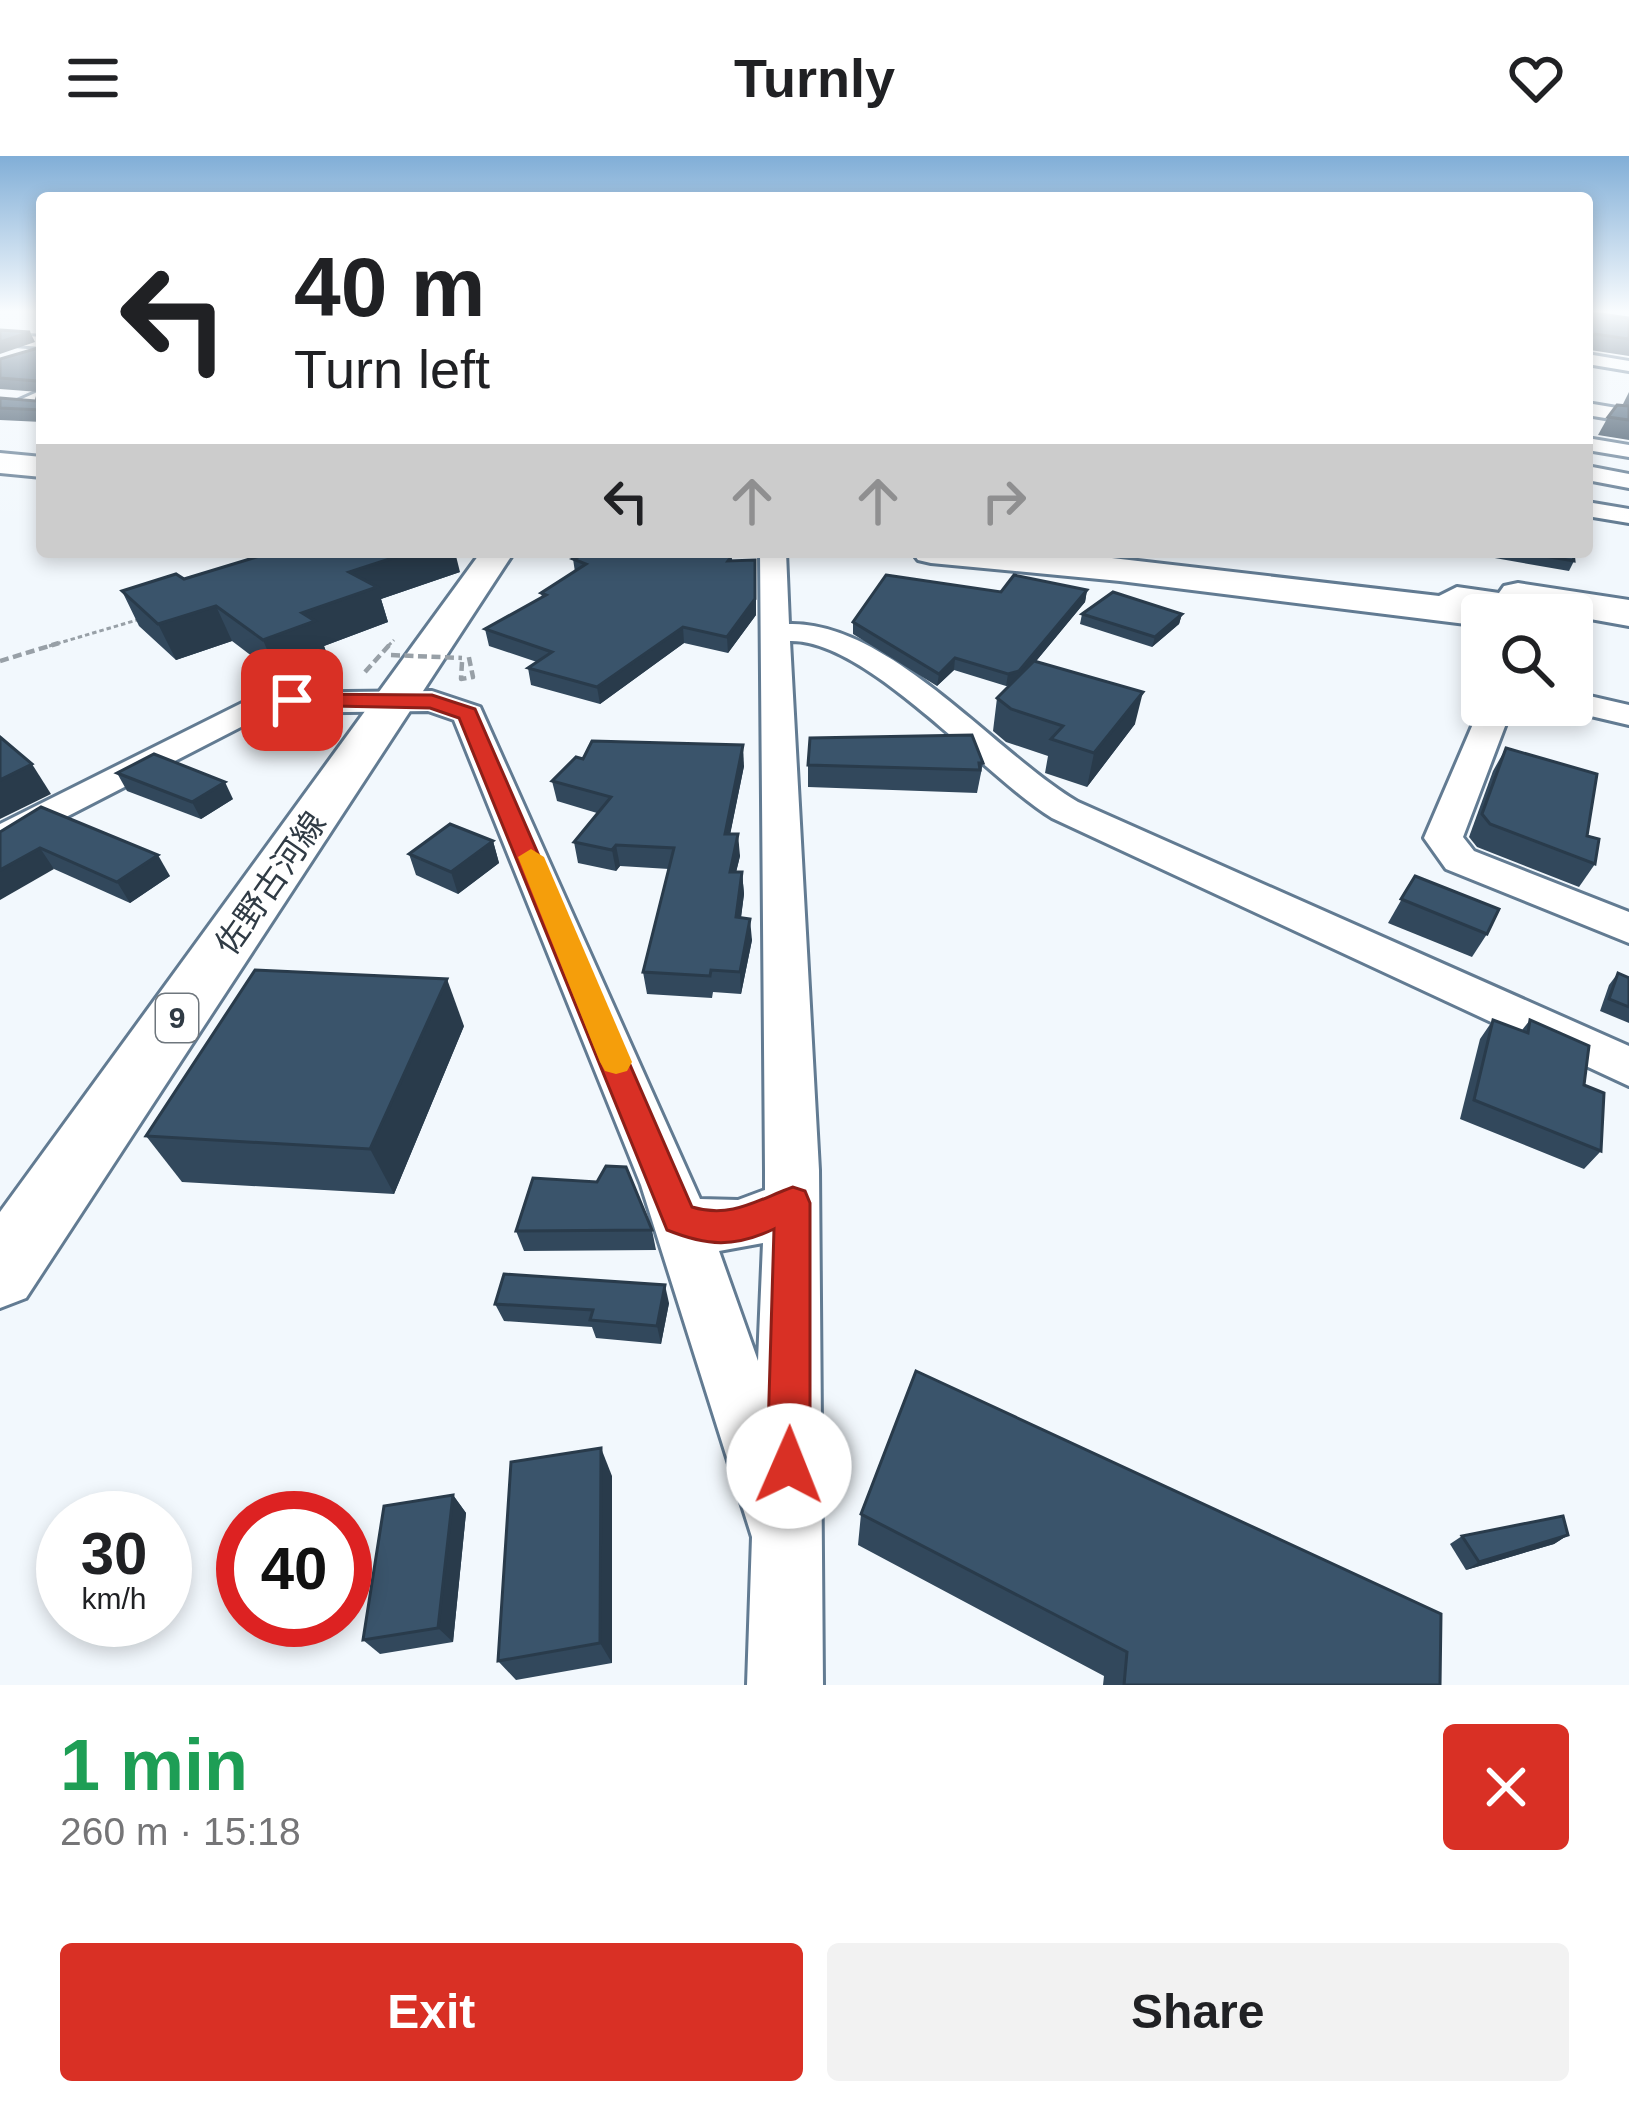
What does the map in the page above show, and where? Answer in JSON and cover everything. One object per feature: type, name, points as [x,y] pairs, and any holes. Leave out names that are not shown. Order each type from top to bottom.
[{"type":"highway","points":[[0,439],[36,442]]},
{"type":"highway","points":[[0,450],[36,453]]},
{"type":"highway","points":[[0,463],[36,466]]},
{"type":"highway","points":[[998,558],[1461,600]]},
{"type":"highway","points":[[1144,558],[1461,599]]},
{"type":"highway","points":[[1238,558],[1461,598]]},
{"type":"highway","points":[[1375,562],[1629,610]]},
{"type":"highway","points":[[1593,608],[1629,610]]},
{"type":"highway","points":[[1593,624],[1629,630]]},
{"type":"main road","name":"佐野古河線","points":[[0,1273],[494,558]]},
{"type":"street","points":[[0,400],[36,400]]},
{"type":"street","points":[[1593,410],[1629,416]]},
{"type":"street","points":[[1593,444],[1629,451]]},
{"type":"street","points":[[1593,474],[1629,481]]},
{"type":"street","points":[[1593,510],[1629,516]]},
{"type":"street","points":[[773,558],[793,1203],[785,1685]]},
{"type":"street","points":[[776,633],[807,632],[851,646],[1010,765],[1035,792],[1065,810],[1629,1067]]},
{"type":"street","points":[[0,839],[262,703],[448,703],[475,723],[680,1219],[734,1368],[786,1535]]},
{"type":"street","points":[[1593,707],[1629,715]]},
{"type":"street","points":[[1488,726],[1443,838],[1460,860],[1629,928]]},
{"type":"street","points":[[680,1219],[710,1228],[742,1227],[793,1203]]},
{"type":"path","points":[[0,662],[154,615]]},
{"type":"path","points":[[392,655],[462,658],[461,679],[473,677],[467,649]]},
{"type":"building","points":[[0,398],[36,401],[36,410],[0,408]]},
{"type":"building","points":[[1617,405],[1629,406],[1629,420],[1608,417]]},
{"type":"building","points":[[253,558],[392,558],[349,572],[377,587],[302,613],[315,621],[263,640],[216,606],[158,624],[122,591],[176,574],[184,579]]},
{"type":"building","points":[[573,559],[755,560],[755,599],[727,637],[683,627],[597,687],[528,668],[552,652],[485,629],[546,595],[541,593],[586,564]]},
{"type":"building","points":[[886,575],[1001,592],[1014,575],[1087,590],[1019,671],[1008,674],[955,658],[939,674],[853,622]]},
{"type":"building","points":[[1113,592],[1182,614],[1155,637],[1082,614]]},
{"type":"building","points":[[1034,661],[1143,692],[1094,753],[1051,739],[1063,726],[1011,709],[997,698]]},
{"type":"building","points":[[972,735],[983,763],[979,763],[980,770],[808,765],[810,738]]},
{"type":"building","points":[[0,737],[32,764],[0,780]]},
{"type":"building","points":[[592,741],[743,745],[725,834],[738,834],[730,872],[742,872],[736,917],[750,919],[740,972],[711,970],[710,976],[643,972],[674,848],[616,845],[612,850],[574,842],[611,797],[552,781],[576,757],[583,759]]},
{"type":"building","points":[[1506,748],[1597,774],[1587,836],[1599,839],[1595,864],[1490,824],[1482,814]]},
{"type":"building","points":[[154,754],[225,782],[192,802],[117,773]]},
{"type":"building","points":[[41,807],[158,855],[117,882],[40,848],[0,870],[0,832]]},
{"type":"building","points":[[450,824],[493,841],[451,872],[409,854]]},
{"type":"building","points":[[1415,876],[1499,909],[1487,934],[1401,899]]},
{"type":"building","points":[[255,970],[447,979],[370,1149],[146,1136]]},
{"type":"building","points":[[1618,973],[1629,978],[1629,1007],[1609,999]]},
{"type":"building","points":[[1493,1020],[1528,1033],[1530,1020],[1589,1046],[1584,1085],[1604,1093],[1601,1151],[1474,1100]]},
{"type":"building","points":[[606,1166],[626,1167],[652,1230],[516,1231],[533,1178],[597,1182]]},
{"type":"building","points":[[504,1274],[665,1285],[657,1326],[590,1320],[593,1310],[495,1304]]},
{"type":"building","points":[[916,1371],[1441,1614],[1440,1685],[1124,1685],[1127,1652],[861,1514]]},
{"type":"building","points":[[601,1448],[600,1643],[498,1661],[511,1462]]},
{"type":"building","points":[[453,1495],[438,1628],[372,1639],[372,1583],[384,1506]]},
{"type":"building","points":[[1563,1516],[1568,1535],[1479,1562],[1462,1536]]},
{"type":"slow traffic","points":[[531,857],[616,1062]]},
{"type":"route","points":[[292,700],[432,701],[468,714],[680,1219],[710,1228],[742,1227],[793,1203],[789,1466]]}]
